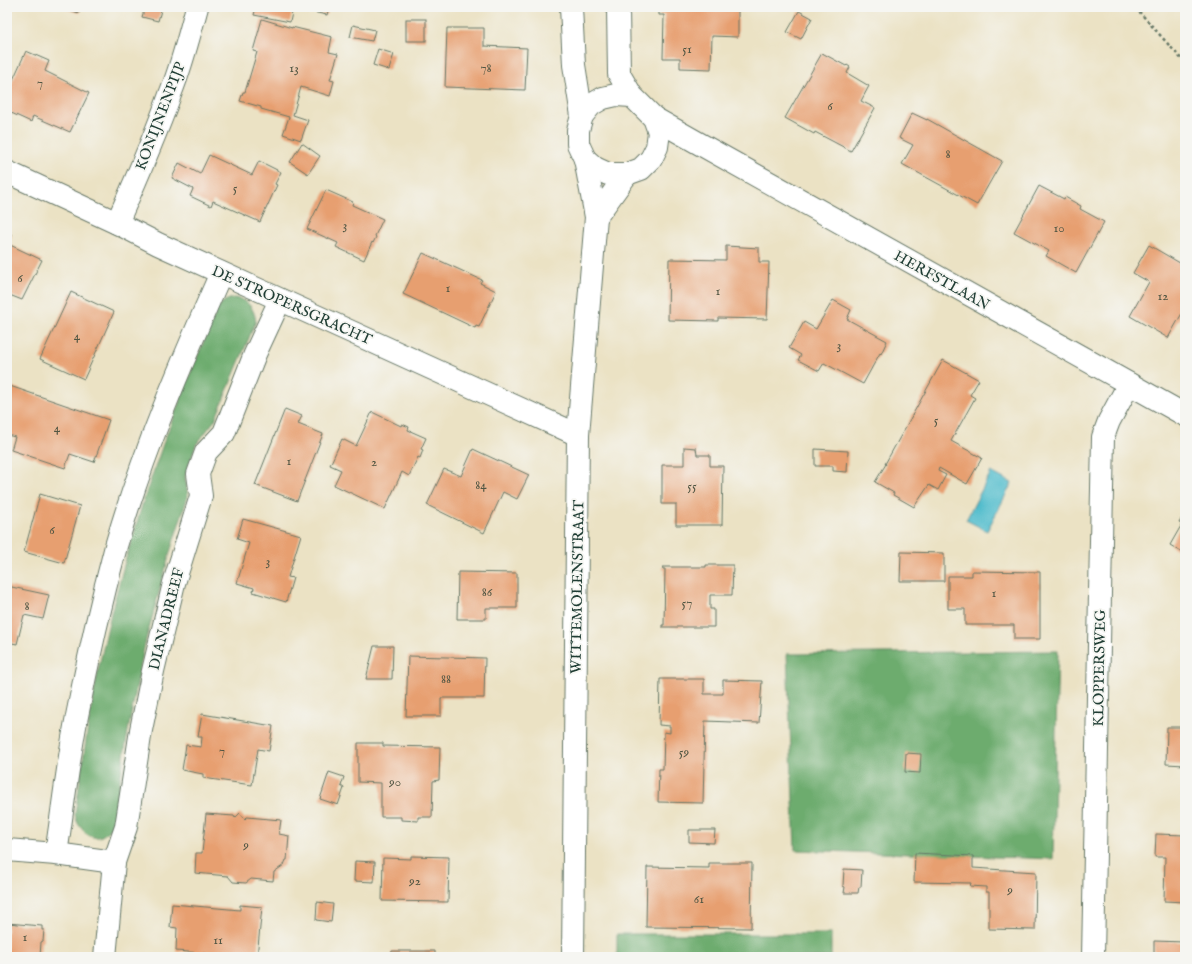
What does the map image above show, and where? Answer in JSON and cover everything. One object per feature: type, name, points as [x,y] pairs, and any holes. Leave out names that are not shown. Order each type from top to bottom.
[{"type":"street","name":"KONIJNENPIJP","points":[[116,223],[172,92],[197,7]]},
{"type":"street","points":[[571,7],[574,65],[582,116]]},
{"type":"street","points":[[618,7],[619,74],[632,96],[654,118],[659,132],[657,146],[651,159]]},
{"type":"street","points":[[632,96],[616,95],[603,98],[591,105],[582,116],[578,130],[578,144],[585,159],[595,168],[608,174],[627,174],[640,169],[651,159],[669,147],[684,147],[700,144]]},
{"type":"street","name":"HERFSTLAAN","points":[[654,118],[1185,416]]},
{"type":"street","name":"WITTEMOLENSTRAAT","points":[[573,957],[578,435],[596,217],[585,159]]},
{"type":"street","name":"DE STROPERSGRACHT","points":[[7,172],[158,244],[578,435]]},
{"type":"street","points":[[596,217],[627,174]]},
{"type":"street","points":[[56,854],[77,716],[116,546],[160,416],[221,273]]},
{"type":"street","name":"DIANADREEF","points":[[105,957],[114,862],[126,828],[141,730],[152,671],[174,583],[201,496],[198,474],[206,452],[224,433],[255,354],[280,300]]},
{"type":"street","name":"KLOPPERSWEG","points":[[1093,957],[1103,437],[1109,421],[1129,384]]},
{"type":"street","points":[[7,850],[56,854],[114,862]]},
{"type":"path","points":[[1135,7],[1185,63]]},
{"type":"green space","points":[[233,298],[238,298],[246,302],[252,308],[256,321],[215,420],[196,445],[185,476],[188,496],[171,549],[145,643],[128,731],[113,824],[103,835],[99,837],[90,836],[77,822],[75,814],[89,720],[111,613],[144,499],[163,444],[192,369],[218,308],[224,302]]},
{"type":"green space","points":[[1058,651],[1053,859],[795,850],[787,654]]},
{"type":"green space","points":[[617,934],[831,934],[831,957],[617,957]]},
{"type":"water","points":[[991,472],[1012,483],[987,531],[966,520]]},
{"type":"building","points":[[60,7],[81,7],[79,13]]},
{"type":"building","points":[[145,7],[162,7],[158,21],[142,17]]},
{"type":"building","points":[[256,7],[329,7],[327,15],[293,8],[290,22],[254,15]]},
{"type":"building","points":[[659,7],[738,7],[738,37],[712,36],[711,69],[680,68],[680,58],[663,58],[664,15],[659,15]]},
{"type":"building","points":[[799,11],[812,18],[801,39],[787,32]]},
{"type":"building","points":[[262,19],[292,28],[332,37],[329,52],[338,54],[330,80],[334,81],[330,96],[301,87],[293,115],[308,120],[301,140],[283,134],[289,117],[240,101],[243,92],[245,92],[257,52],[253,51]]},
{"type":"building","points":[[406,19],[426,19],[426,41],[406,41]]},
{"type":"building","points":[[353,25],[375,30],[372,41],[350,37]]},
{"type":"building","points":[[447,28],[484,28],[484,46],[527,48],[525,90],[445,87]]},
{"type":"building","points":[[378,49],[394,54],[389,70],[373,65]]},
{"type":"building","points":[[26,51],[49,61],[45,71],[89,93],[70,132],[33,116],[31,122],[7,111],[7,93]]},
{"type":"building","points":[[822,53],[850,67],[847,73],[869,86],[861,101],[875,108],[851,151],[815,132],[814,134],[785,118]]},
{"type":"building","points":[[912,113],[927,119],[1002,161],[977,205],[902,164],[913,145],[899,138]]},
{"type":"building","points":[[302,143],[320,156],[308,174],[290,162]]},
{"type":"building","points":[[209,155],[252,175],[259,161],[281,172],[275,184],[277,185],[260,222],[213,201],[211,206],[190,196],[193,189],[172,178],[179,163],[200,174]]},
{"type":"building","points":[[1039,186],[1064,199],[1065,197],[1081,206],[1080,209],[1104,222],[1076,273],[1046,256],[1049,251],[1014,232]]},
{"type":"building","points":[[326,190],[353,202],[352,205],[383,219],[375,236],[376,237],[373,243],[372,242],[364,260],[336,247],[338,243],[307,229]]},
{"type":"building","points":[[7,232],[12,235],[8,244],[42,260],[22,300],[7,294]]},
{"type":"building","points":[[1149,245],[1185,266],[1185,308],[1168,338],[1130,316],[1149,282],[1133,273]]},
{"type":"building","points":[[726,246],[759,248],[759,262],[769,262],[767,319],[718,318],[718,321],[668,320],[669,259],[726,260]]},
{"type":"building","points":[[423,253],[482,280],[480,283],[496,291],[479,327],[476,326],[475,328],[403,294]]},
{"type":"building","points":[[71,292],[114,312],[84,379],[40,359]]},
{"type":"building","points":[[833,300],[851,310],[847,319],[887,341],[863,384],[824,363],[819,371],[798,360],[801,355],[789,348],[804,322],[816,329]]},
{"type":"building","points":[[943,360],[979,380],[970,395],[975,398],[951,441],[982,458],[967,484],[939,468],[938,471],[946,475],[938,490],[929,485],[914,507],[893,495],[894,493],[875,482]]},
{"type":"building","points":[[7,385],[109,420],[94,462],[70,454],[65,468],[11,450],[15,437],[7,435]]},
{"type":"building","points":[[285,409],[302,416],[298,424],[323,434],[297,501],[255,485]]},
{"type":"building","points":[[372,412],[401,426],[402,424],[409,427],[408,430],[426,438],[421,449],[423,450],[420,458],[418,457],[409,476],[402,472],[385,509],[334,485],[341,470],[330,465],[342,439],[356,446]]},
{"type":"building","points":[[684,447],[696,448],[697,455],[710,455],[710,466],[723,466],[722,525],[676,525],[676,504],[662,504],[662,465],[684,465]]},
{"type":"building","points":[[473,449],[529,475],[517,499],[503,492],[484,533],[427,505],[444,469],[461,476]]},
{"type":"building","points":[[815,449],[848,451],[847,472],[833,471],[833,466],[815,466]]},
{"type":"building","points":[[40,494],[80,506],[64,563],[24,552]]},
{"type":"building","points":[[1185,512],[1185,554],[1170,545],[1182,524],[1179,523]]},
{"type":"building","points":[[243,519],[301,535],[288,577],[293,578],[286,602],[253,592],[254,588],[237,583],[249,543],[237,539]]},
{"type":"building","points":[[901,552],[944,553],[944,581],[900,581]]},
{"type":"building","points":[[706,565],[733,565],[732,595],[710,595],[710,609],[714,609],[714,627],[662,627],[662,625],[664,625],[665,569],[662,567],[706,567]]},
{"type":"building","points":[[972,571],[1040,572],[1040,639],[1014,639],[1014,625],[965,625],[965,609],[948,609],[948,576],[972,576]]},
{"type":"building","points":[[458,572],[517,573],[517,608],[486,608],[486,619],[457,619]]},
{"type":"building","points":[[7,586],[49,595],[43,619],[24,615],[17,644],[7,642]]},
{"type":"building","points":[[374,646],[393,646],[392,679],[366,679]]},
{"type":"building","points":[[408,656],[485,658],[484,698],[441,698],[441,716],[406,716]]},
{"type":"building","points":[[660,679],[704,679],[704,694],[723,694],[723,680],[762,681],[759,723],[705,721],[703,803],[658,802],[659,769],[663,769],[664,732],[670,733],[670,726],[659,725]]},
{"type":"building","points":[[202,714],[273,726],[269,751],[258,749],[252,785],[203,778],[203,774],[182,770],[186,745],[201,747],[202,737],[198,737]]},
{"type":"building","points":[[1167,727],[1185,727],[1185,765],[1166,764]]},
{"type":"building","points":[[358,743],[383,743],[383,746],[440,747],[439,780],[433,781],[432,817],[418,817],[418,821],[401,820],[401,817],[381,817],[381,783],[358,782]]},
{"type":"building","points":[[906,753],[921,754],[920,773],[905,772]]},
{"type":"building","points":[[329,772],[344,777],[341,786],[344,788],[338,805],[320,799]]},
{"type":"building","points":[[240,813],[245,819],[247,817],[281,820],[279,834],[289,836],[287,860],[284,865],[274,872],[273,881],[251,879],[246,883],[233,882],[228,876],[195,873],[196,853],[202,853],[206,814],[234,816],[235,818]]},
{"type":"building","points":[[689,830],[715,830],[714,843],[689,842]]},
{"type":"building","points":[[1156,834],[1185,835],[1185,902],[1164,901],[1165,857],[1155,857]]},
{"type":"building","points":[[915,853],[973,856],[973,868],[1036,872],[1035,930],[989,929],[989,892],[986,892],[986,887],[970,886],[971,883],[914,882]]},
{"type":"building","points":[[411,856],[449,857],[448,902],[382,901],[383,858],[411,859]]},
{"type":"building","points":[[355,861],[375,862],[374,882],[354,881]]},
{"type":"building","points":[[709,863],[752,863],[751,928],[646,927],[647,867],[709,868]]},
{"type":"building","points":[[844,869],[862,870],[861,887],[859,887],[858,893],[844,893]]},
{"type":"building","points":[[317,902],[333,904],[331,922],[316,920]]},
{"type":"building","points":[[172,904],[240,910],[240,905],[262,907],[257,957],[213,957],[213,954],[176,951],[177,928],[170,927]]},
{"type":"building","points":[[7,923],[42,926],[42,930],[44,930],[43,941],[41,942],[40,957],[7,957]]},
{"type":"building","points":[[1154,941],[1185,942],[1185,957],[1154,957]]},
{"type":"building","points":[[392,951],[435,951],[435,957],[391,957]]},
{"type":"building","points":[[361,955],[376,956],[376,957],[361,957]]}]
